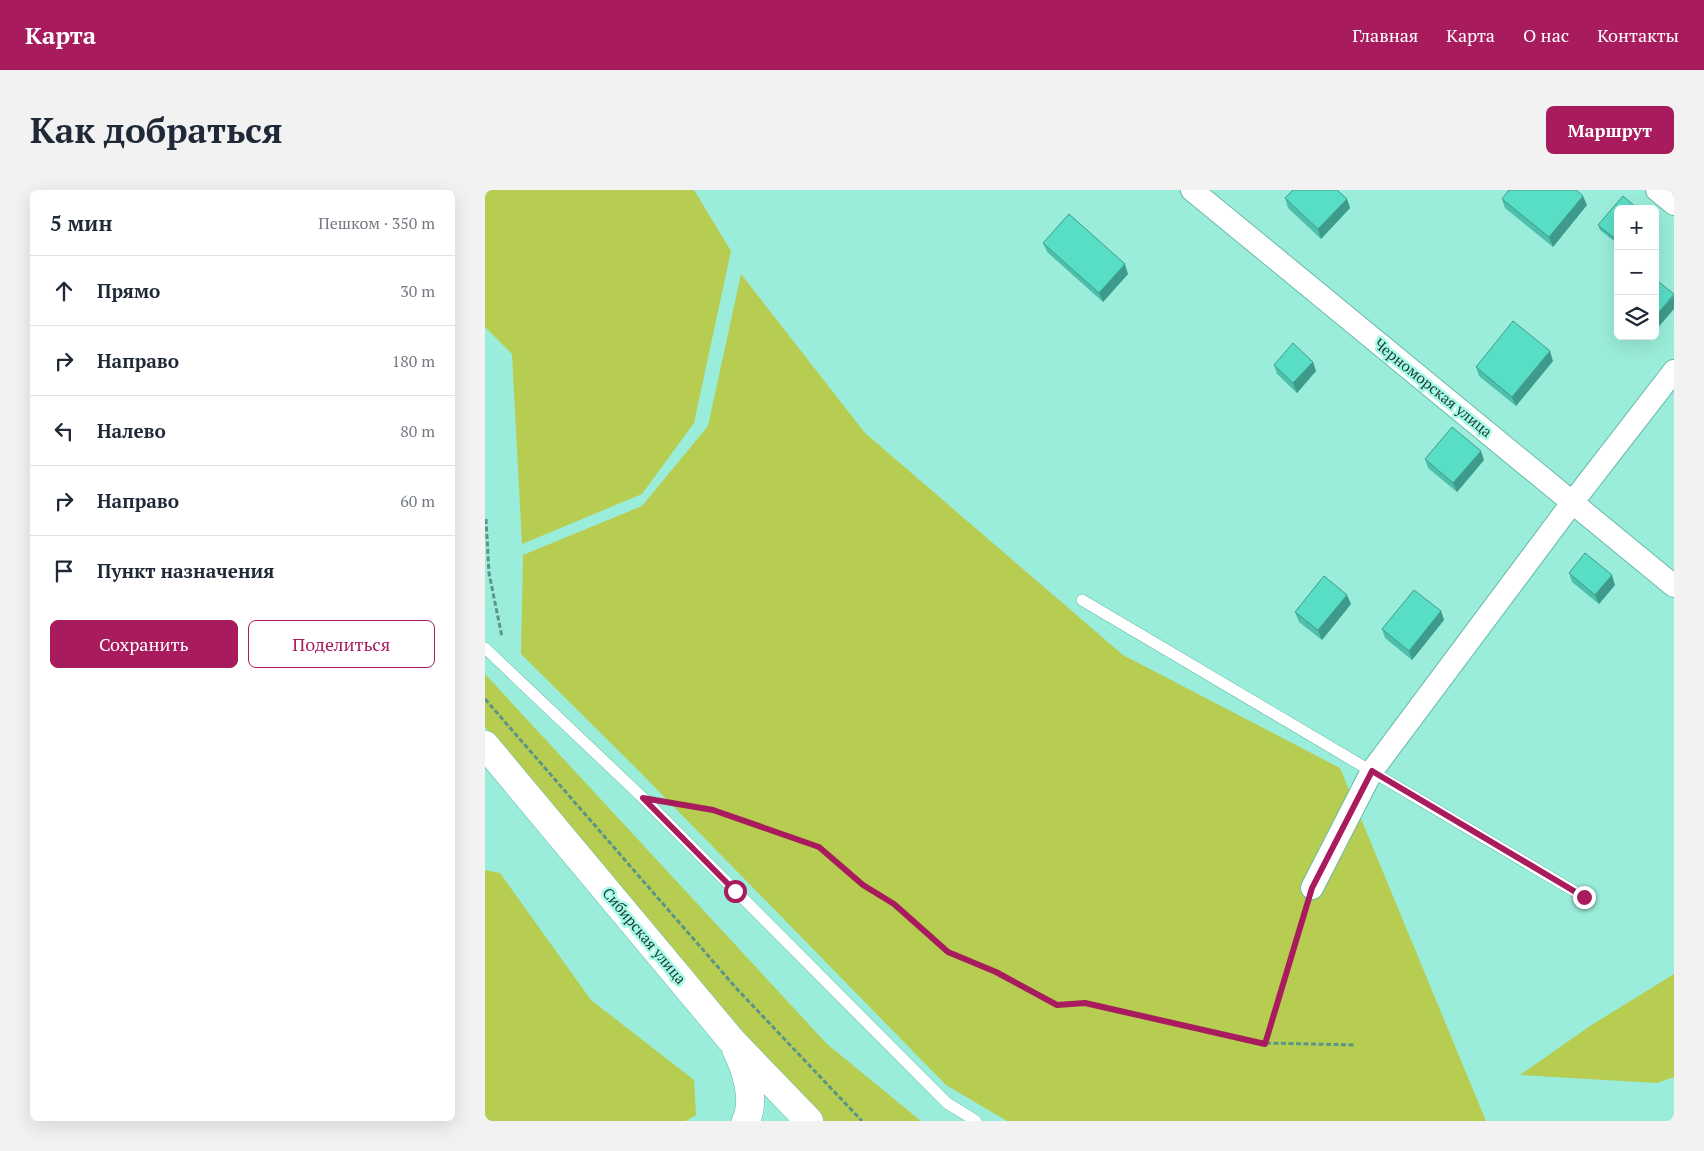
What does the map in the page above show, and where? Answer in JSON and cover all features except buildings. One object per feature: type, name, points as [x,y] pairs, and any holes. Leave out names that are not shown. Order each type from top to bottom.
[{"type":"main road","name":"Сибирская улица","points":[[485,745],[732,1041],[809,1121]]},
{"type":"main road","points":[[732,1041],[743,1063],[750,1100],[746,1121]]},
{"type":"street","name":"Черноморская улица","points":[[1192,190],[1674,586]]},
{"type":"street","points":[[1657,190],[1674,204]]},
{"type":"street","points":[[1312,888],[1372,771],[1674,371]]},
{"type":"lane","points":[[1082,600],[1584,897]]},
{"type":"lane","points":[[485,648],[643,798],[947,1103],[975,1121]]},
{"type":"path","points":[[486,519],[489,573],[509,671]]},
{"type":"path","points":[[485,699],[737,989],[861,1121]]},
{"type":"path","points":[[643,798],[713,810],[819,847],[863,885],[894,904],[948,952],[996,972],[1057,1005],[1085,1003],[1265,1044],[1356,1045]]},
{"type":"path","points":[[1265,1044],[1312,888]]},
{"type":"green space","points":[[485,190],[694,190],[731,251],[694,423],[642,494],[522,544],[512,354],[485,327]]},
{"type":"green space","points":[[741,274],[865,433],[1123,655],[1340,768],[1486,1121],[1007,1121],[946,1085],[636,768],[521,654],[523,555],[642,506],[708,426]]},
{"type":"green space","points":[[485,674],[827,1044],[921,1121],[825,1121],[773,1071],[646,925],[485,727]]},
{"type":"green space","points":[[485,870],[500,873],[591,1000],[694,1080],[696,1115],[686,1121],[485,1121]]},
{"type":"green space","points":[[1674,974],[1674,1077],[1657,1083],[1520,1075],[1590,1026]]},
{"type":"route","points":[[735,891],[643,798],[713,810],[819,847],[863,885],[894,904],[948,952],[1021,984],[1057,1005],[1085,1003],[1265,1044],[1312,888],[1372,771],[1584,897]]}]
